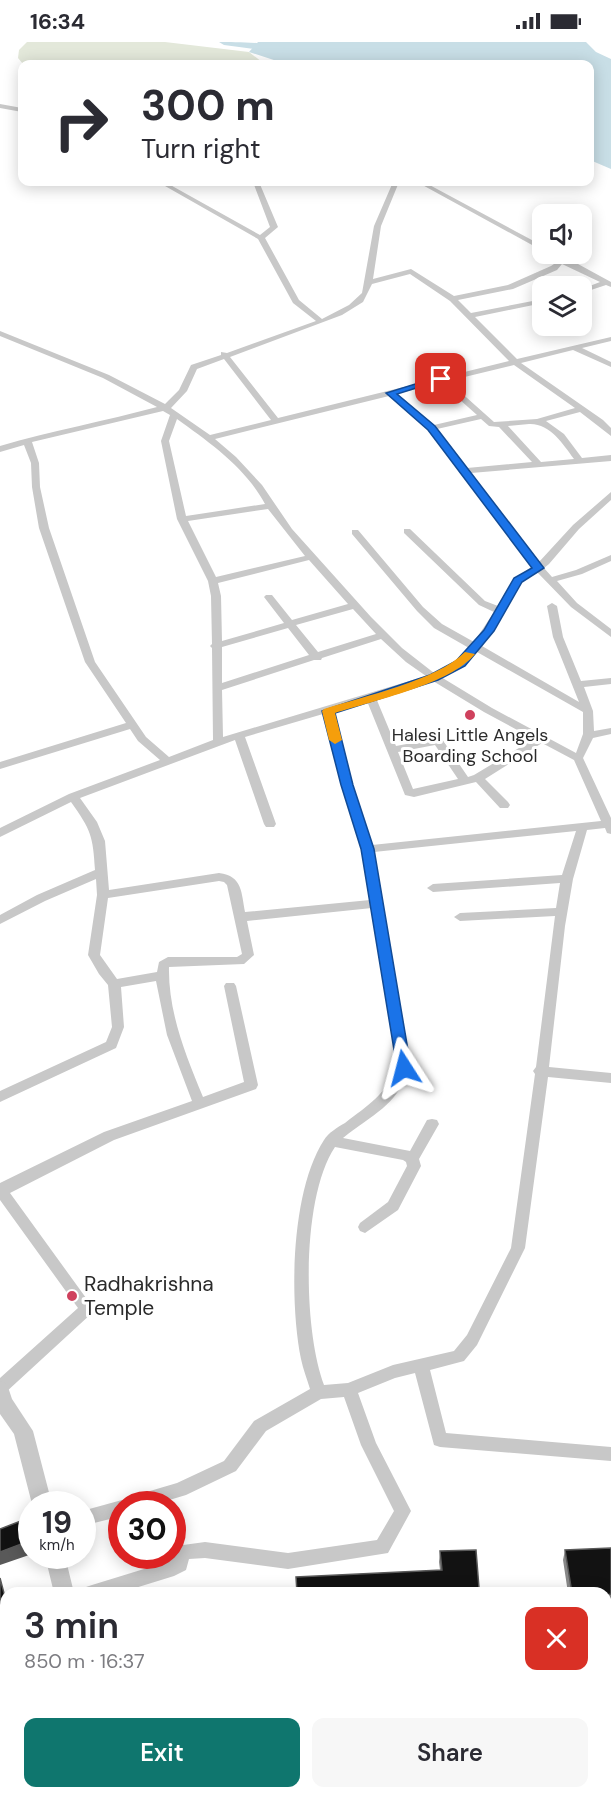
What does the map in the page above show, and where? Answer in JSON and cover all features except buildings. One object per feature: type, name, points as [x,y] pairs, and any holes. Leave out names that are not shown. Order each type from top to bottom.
[{"type":"street","points":[[0,106],[18,109]]},
{"type":"street","points":[[168,186],[261,238],[296,301],[321,322]]},
{"type":"street","points":[[258,186],[274,226],[261,238]]},
{"type":"street","points":[[218,742],[213,581],[182,519],[165,441],[171,410],[194,367],[224,354],[321,322],[354,306],[364,298],[370,282],[374,242],[384,209],[394,186]]},
{"type":"street","points":[[427,186],[532,243]]},
{"type":"street","points":[[453,299],[510,287],[554,268],[558,264]]},
{"type":"street","points":[[569,264],[609,284]]},
{"type":"street","points":[[370,282],[411,271],[453,299],[515,362],[600,422],[611,433]]},
{"type":"street","points":[[592,288],[609,284]]},
{"type":"street","points":[[471,315],[532,303]]},
{"type":"street","points":[[0,333],[95,370],[171,410],[210,438],[261,488],[270,506],[311,557],[382,635],[420,669],[578,758],[610,826],[583,826],[368,849]]},
{"type":"street","points":[[210,438],[441,379],[611,339]]},
{"type":"street","points":[[574,347],[611,365]]},
{"type":"street","points":[[224,354],[276,422]]},
{"type":"street","points":[[441,379],[492,424],[538,421],[580,409]]},
{"type":"street","points":[[390,393],[432,428],[462,471],[539,568],[574,605],[611,634]]},
{"type":"street","points":[[0,449],[27,440],[171,410]]},
{"type":"street","points":[[432,428],[483,416]]},
{"type":"street","points":[[538,421],[557,434],[580,461]]},
{"type":"street","points":[[502,425],[538,465]]},
{"type":"street","points":[[27,440],[35,463],[36,487],[44,528],[90,662],[142,739],[167,761]]},
{"type":"street","points":[[462,471],[611,458]]},
{"type":"street","points":[[0,833],[73,797],[218,742],[371,698],[434,677],[460,663],[476,647],[518,580],[539,568],[576,527],[611,495]]},
{"type":"street","points":[[182,519],[270,506]]},
{"type":"street","points":[[407,531],[482,603],[501,610]]},
{"type":"street","points":[[355,532],[420,609],[438,626],[588,711]]},
{"type":"street","points":[[213,581],[311,557]]},
{"type":"street","points":[[551,580],[611,558]]},
{"type":"street","points":[[269,597],[316,658]]},
{"type":"street","points":[[215,645],[355,605]]},
{"type":"street","points":[[552,606],[558,637],[588,711],[586,749],[578,758]]},
{"type":"street","points":[[217,688],[382,635]]},
{"type":"street","points":[[576,685],[611,681]]},
{"type":"street","points":[[371,698],[409,792],[414,793],[478,778],[541,738]]},
{"type":"street","points":[[319,1392],[308,1357],[302,1301],[305,1223],[318,1161],[330,1141],[380,1105],[398,1088],[404,1068],[368,849],[347,785],[328,711]]},
{"type":"street","points":[[0,766],[131,724]]},
{"type":"street","points":[[587,736],[611,731]]},
{"type":"street","points":[[239,737],[270,824]]},
{"type":"street","points":[[393,750],[438,741],[465,781]]},
{"type":"street","points":[[478,778],[504,805]]},
{"type":"street","points":[[0,1097],[111,1045],[118,1027],[114,984],[94,955],[103,895],[99,841],[91,822],[73,797]]},
{"type":"street","points":[[177,1491],[230,1466],[260,1426],[319,1392],[349,1390],[393,1372],[459,1356],[471,1340],[518,1248],[561,912],[567,879],[583,826]]},
{"type":"street","points":[[0,920],[41,898],[101,872]]},
{"type":"street","points":[[103,895],[219,876],[227,878],[233,885],[249,955],[240,961],[168,962],[163,965],[161,976],[181,1062],[199,1102]]},
{"type":"street","points":[[433,888],[567,879]]},
{"type":"street","points":[[241,917],[377,903]]},
{"type":"street","points":[[460,917],[561,912]]},
{"type":"street","points":[[114,984],[161,976]]},
{"type":"street","points":[[39,1491],[23,1431],[1,1396],[87,1309],[1,1190],[109,1136],[251,1085],[230,986]]},
{"type":"street","points":[[540,1071],[611,1078]]},
{"type":"street","points":[[412,1160],[432,1124]]},
{"type":"street","points":[[330,1141],[406,1155],[412,1160],[414,1166],[393,1206],[365,1227]]},
{"type":"street","points":[[421,1365],[440,1440],[611,1454]]},
{"type":"street","points":[[112,1587],[174,1568],[180,1564],[182,1552],[205,1550],[288,1561],[382,1547],[403,1511],[369,1445],[349,1390]]},
{"type":"street","points":[[58,1569],[63,1587]]},
{"type":"shaded area","points":[[27,42],[165,42],[249,52],[259,60],[20,60],[19,50]]},
{"type":"water","points":[[258,42],[586,42],[596,52],[611,59],[611,169],[594,162],[594,60],[274,60],[249,52]]},
{"type":"waterway","points":[[224,42],[285,50]]},
{"type":"slow traffic","points":[[335,740],[328,711],[434,677],[460,663],[469,654]]},
{"type":"place","name":"Halesi Little Angels Boarding School","points":[[470,715]]},
{"type":"place","name":"Radhakrishna Temple","points":[[72,1296]]},
{"type":"route","points":[[404,1068],[368,849],[347,785],[328,711],[434,677],[460,663],[488,631],[518,580],[539,568],[462,471],[432,428],[390,393],[441,379]]}]
